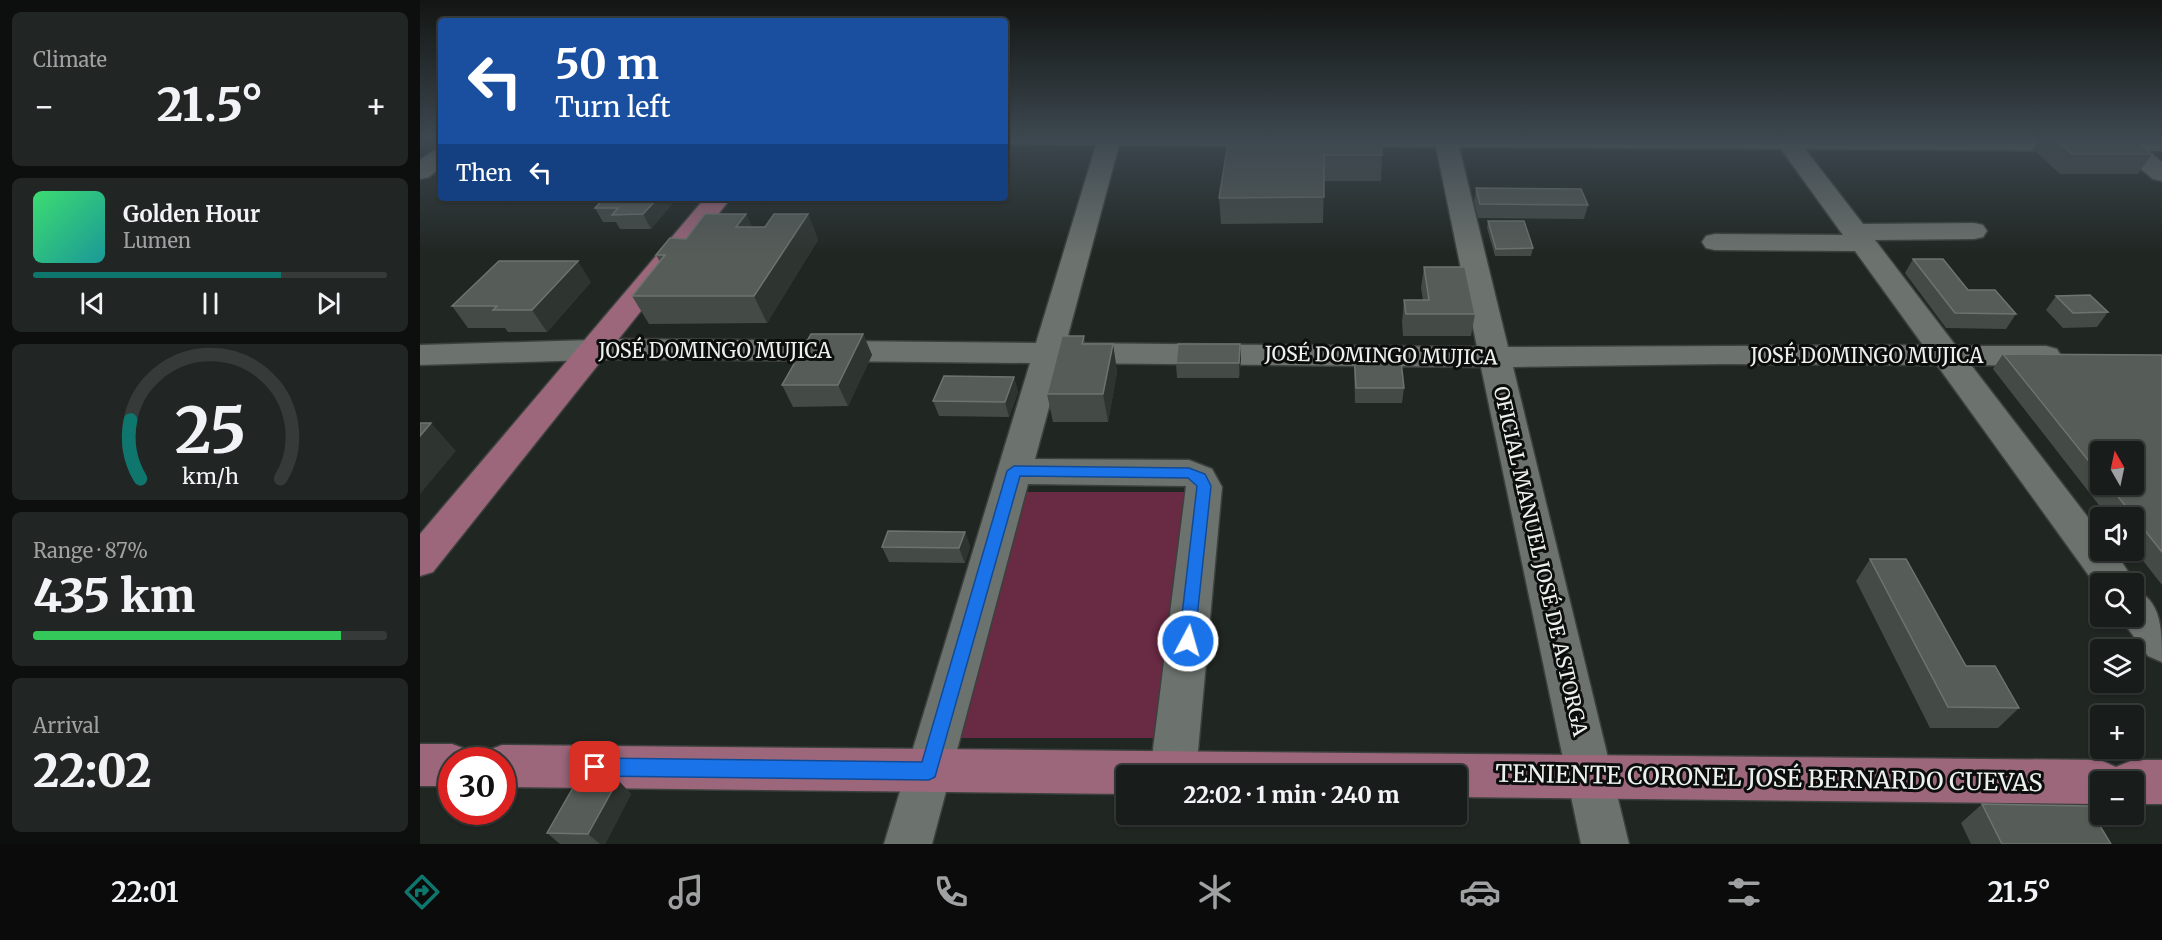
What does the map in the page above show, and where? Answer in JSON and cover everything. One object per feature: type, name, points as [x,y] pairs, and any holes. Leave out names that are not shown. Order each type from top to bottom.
[{"type":"main road","points":[[420,561],[716,201]]},
{"type":"main road","points":[[420,765],[438,765]]},
{"type":"main road","name":"TENIENTE CORONEL JOSÉ BERNARDO CUEVAS","points":[[516,766],[1116,773]]},
{"type":"main road","name":"TENIENTE CORONEL JOSÉ BERNARDO CUEVAS","points":[[1467,777],[2090,782]]},
{"type":"main road","points":[[2144,782],[2162,782]]},
{"type":"street","points":[[908,844],[1098,176]]},
{"type":"street","name":"OFICIAL MANUEL JOSÉ DE ASTORGA","points":[[1455,176],[1605,844]]},
{"type":"street","points":[[1814,176],[2109,573]]},
{"type":"street","points":[[1715,242],[1974,231]]},
{"type":"street","name":"JOSÉ DOMINGO MUJICA","points":[[420,355],[595,350],[1495,357],[1723,354],[2071,356]]},
{"type":"street","points":[[1014,471],[1189,473],[1200,478],[1204,486],[1174,765]]},
{"type":"street","points":[[2144,620],[2162,644]]},
{"type":"shaded area","points":[[1016,492],[1193,492],[1168,738],[946,738]]},
{"type":"building","points":[[1223,176],[1324,176],[1324,197],[1219,198]]},
{"type":"building","points":[[1476,188],[1581,189],[1588,205],[1480,204]]},
{"type":"building","points":[[601,201],[655,201],[643,214],[612,215],[618,208],[595,208]]},
{"type":"building","points":[[705,214],[746,214],[736,227],[765,227],[774,214],[808,214],[754,296],[632,296],[665,255],[656,255],[670,238],[686,239]]},
{"type":"building","points":[[1488,221],[1524,221],[1533,248],[1496,249]]},
{"type":"building","points":[[1913,259],[1943,259],[1968,290],[1995,290],[2016,314],[1955,313]]},
{"type":"building","points":[[499,261],[578,261],[532,310],[493,310],[497,306],[452,306]]},
{"type":"building","points":[[1424,267],[1465,267],[1475,314],[1406,314],[1404,300],[1429,300]]},
{"type":"building","points":[[2090,295],[2108,312],[2073,313],[2056,296]]},
{"type":"building","points":[[811,334],[863,334],[838,385],[782,385]]},
{"type":"building","points":[[1062,336],[1084,336],[1082,344],[1113,344],[1103,394],[1047,394]]},
{"type":"building","points":[[1178,344],[1240,344],[1239,363],[1176,363]]},
{"type":"building","points":[[1354,351],[1400,352],[1404,388],[1356,388]]},
{"type":"building","points":[[2003,354],[2162,355],[2162,552],[2144,529],[2144,507],[2126,507],[2117,495],[2144,495],[2144,441],[2090,441],[2090,463]]},
{"type":"building","points":[[944,376],[1014,377],[1005,402],[933,401]]},
{"type":"building","points":[[420,423],[431,423],[420,436]]},
{"type":"building","points":[[888,531],[965,532],[959,548],[882,547]]},
{"type":"building","points":[[1870,559],[1906,559],[1966,666],[1995,666],[2019,708],[1948,707]]},
{"type":"building","points":[[578,779],[618,780],[588,834],[547,833]]},
{"type":"building","points":[[1982,804],[2088,806],[2090,825],[2100,825],[2111,844],[2002,844]]},
{"type":"route","points":[[595,767],[929,771],[1014,471],[1189,473],[1200,478],[1204,486],[1188,641]]}]
